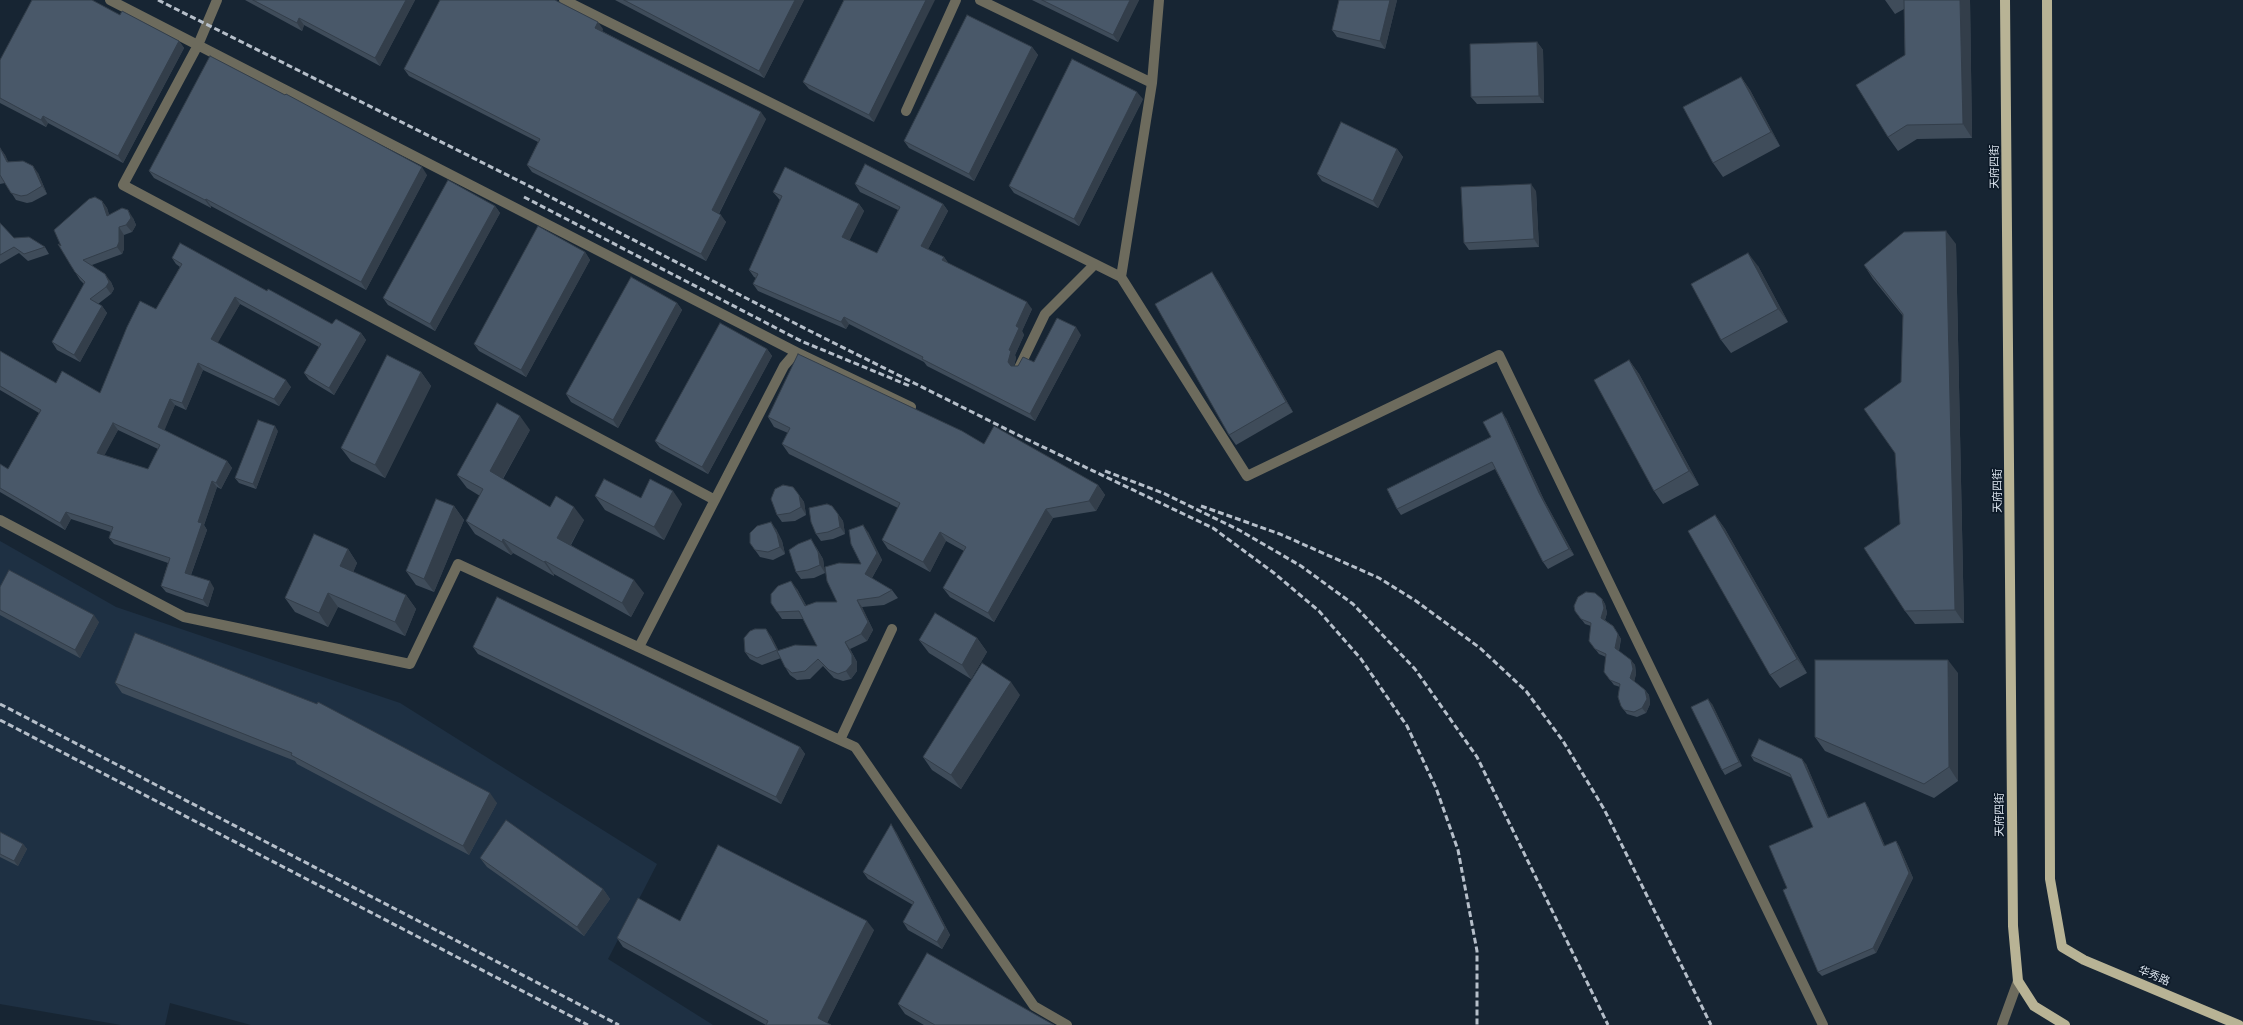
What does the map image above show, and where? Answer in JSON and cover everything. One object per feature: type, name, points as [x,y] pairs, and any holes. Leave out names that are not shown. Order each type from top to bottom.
[{"type":"main road","name":"天府四街","points":[[2005,0],[2013,926],[2018,981]]},
{"type":"main road","name":"华秀路","points":[[2047,0],[2050,879],[2062,947],[2084,960],[2239,1025]]},
{"type":"main road","points":[[2018,981],[2034,1006],[2065,1025]]},
{"type":"street","points":[[110,0],[796,352],[917,410]]},
{"type":"street","points":[[217,0],[198,45],[123,185],[715,500]]},
{"type":"street","points":[[564,0],[1121,277],[1247,476],[1499,355],[1823,1025]]},
{"type":"street","points":[[906,111],[956,0]]},
{"type":"street","points":[[980,0],[1152,83]]},
{"type":"street","points":[[1121,277],[1152,83],[1159,0]]},
{"type":"street","points":[[1019,368],[1045,314],[1095,264]]},
{"type":"street","points":[[639,647],[784,366],[796,352]]},
{"type":"street","points":[[0,520],[184,617],[410,664],[458,564],[855,747],[1034,1006],[1067,1025]]},
{"type":"street","points":[[840,740],[892,629]]},
{"type":"street","points":[[2002,1025],[2018,981]]},
{"type":"shaded area","points":[[0,541],[116,607],[400,703],[657,864],[608,959],[713,1025],[251,1025],[170,1003],[165,1025],[121,1025],[0,1004]]},
{"type":"building","points":[[32,0],[92,0],[120,15],[122,11],[179,41],[118,156],[43,116],[41,120],[0,98],[0,60]]},
{"type":"building","points":[[253,0],[406,0],[375,58],[299,18],[297,23]]},
{"type":"building","points":[[440,0],[555,0],[598,22],[595,28],[761,112],[712,210],[721,215],[701,254],[527,165],[540,139],[404,69]]},
{"type":"building","points":[[624,0],[795,0],[759,71]]},
{"type":"building","points":[[844,0],[926,0],[869,115],[803,82]]},
{"type":"building","points":[[1042,0],[1130,0],[1113,35]]},
{"type":"building","points":[[1339,0],[1390,0],[1380,41],[1332,30]]},
{"type":"building","points":[[1904,0],[1960,0],[1963,124],[1907,125],[1888,137],[1856,85],[1905,55]]},
{"type":"building","points":[[967,15],[1032,47],[969,174],[904,141]]},
{"type":"building","points":[[1537,42],[1539,96],[1471,97],[1470,44]]},
{"type":"building","points":[[210,56],[285,95],[286,94],[422,167],[361,282],[206,199],[205,200],[149,171]]},
{"type":"building","points":[[1072,59],[1137,92],[1074,219],[1009,186]]},
{"type":"building","points":[[1741,77],[1771,132],[1713,163],[1683,107]]},
{"type":"building","points":[[1341,122],[1397,149],[1373,201],[1317,174]]},
{"type":"building","points":[[0,148],[7,162],[23,161],[33,166],[42,186],[27,195],[21,196],[11,193],[0,175]]},
{"type":"building","points":[[865,164],[943,204],[921,246],[944,257],[942,260],[1027,302],[1016,326],[1019,328],[1009,350],[1011,351],[1008,362],[1011,366],[1018,366],[1023,357],[1034,362],[1057,318],[1076,327],[1030,414],[844,317],[841,322],[753,284],[758,274],[749,270],[782,196],[773,192],[785,167],[859,204],[842,237],[877,253],[900,207],[855,184]]},
{"type":"building","points":[[448,180],[495,206],[430,324],[383,298]]},
{"type":"building","points":[[1531,184],[1534,239],[1464,243],[1461,187]]},
{"type":"building","points":[[95,197],[102,201],[107,216],[122,208],[128,210],[131,218],[126,225],[119,227],[119,242],[117,247],[83,260],[105,274],[109,282],[106,287],[90,299],[102,306],[74,355],[52,342],[85,282],[75,272],[58,244],[61,246],[54,230],[89,199]]},
{"type":"building","points":[[0,223],[14,238],[29,237],[45,247],[24,254],[14,247],[0,255]]},
{"type":"building","points":[[538,226],[585,252],[521,370],[474,344]]},
{"type":"building","points":[[1946,231],[1955,610],[1905,611],[1864,548],[1900,524],[1895,453],[1864,409],[1901,382],[1903,314],[1864,265],[1904,232]]},
{"type":"building","points":[[180,243],[267,291],[268,289],[332,324],[336,319],[361,333],[329,388],[304,373],[321,344],[235,297],[211,339],[286,380],[274,399],[198,363],[182,403],[170,399],[158,427],[227,461],[216,483],[212,481],[198,522],[202,523],[185,573],[210,581],[203,600],[161,586],[170,558],[109,538],[113,527],[66,512],[60,523],[0,488],[0,464],[8,469],[41,410],[0,386],[0,351],[56,383],[62,371],[100,393],[127,327],[140,301],[156,309],[182,264],[172,258]],"holes":[[[113,423],[160,445],[148,469],[97,453]]]},
{"type":"building","points":[[1748,253],[1778,309],[1721,340],[1691,284]]},
{"type":"building","points":[[1212,272],[1286,402],[1229,435],[1155,304]]},
{"type":"building","points":[[631,277],[677,303],[613,420],[566,394]]},
{"type":"building","points":[[720,323],[767,349],[702,467],[655,441]]},
{"type":"building","points":[[798,354],[962,431],[984,444],[994,426],[1098,485],[1089,501],[1046,509],[988,613],[943,588],[966,547],[940,532],[923,562],[882,540],[900,503],[782,444],[790,428],[768,417]]},
{"type":"building","points":[[387,355],[421,372],[375,465],[341,448]]},
{"type":"building","points":[[1629,360],[1689,471],[1654,491],[1594,380]]},
{"type":"building","points":[[497,403],[520,416],[490,471],[550,507],[556,496],[574,507],[557,538],[634,580],[622,603],[503,539],[502,542],[466,521],[483,489],[457,475]]},
{"type":"building","points":[[1502,412],[1539,493],[1569,549],[1543,562],[1492,462],[1397,509],[1387,489],[1491,437],[1483,422]]},
{"type":"building","points":[[258,420],[275,426],[253,484],[235,478]]},
{"type":"building","points":[[604,479],[641,498],[650,479],[673,491],[654,527],[595,496]]},
{"type":"building","points":[[783,485],[793,487],[799,495],[801,507],[790,513],[777,515],[771,499],[775,489]]},
{"type":"building","points":[[436,499],[454,506],[424,579],[406,571]]},
{"type":"building","points":[[827,504],[832,506],[838,514],[840,527],[828,532],[816,534],[811,522],[809,508]]},
{"type":"building","points":[[1715,515],[1797,659],[1770,675],[1688,531]]},
{"type":"building","points":[[771,522],[777,534],[780,547],[768,552],[755,550],[750,543],[750,533],[757,526]]},
{"type":"building","points":[[863,525],[877,553],[865,574],[892,590],[879,597],[857,600],[868,622],[861,634],[845,642],[852,655],[852,664],[846,671],[838,674],[829,670],[818,659],[805,671],[792,673],[785,667],[777,651],[795,645],[817,646],[799,611],[777,612],[771,603],[771,594],[778,586],[791,581],[805,606],[816,602],[837,602],[827,581],[825,567],[839,563],[861,564],[851,544],[849,530]]},
{"type":"building","points":[[314,534],[348,549],[340,566],[406,595],[395,622],[328,593],[319,613],[285,598]]},
{"type":"building","points":[[811,539],[818,552],[820,565],[808,570],[796,572],[789,550],[798,544]]},
{"type":"building","points":[[9,570],[94,615],[75,650],[0,610],[0,587]]},
{"type":"building","points":[[1586,592],[1595,593],[1602,599],[1604,608],[1601,618],[1613,626],[1618,634],[1615,648],[1631,660],[1633,669],[1630,678],[1645,690],[1647,699],[1642,708],[1634,712],[1624,710],[1621,706],[1618,697],[1620,684],[1610,680],[1604,672],[1606,654],[1595,649],[1589,641],[1591,623],[1581,619],[1575,611],[1574,606],[1578,597]]},
{"type":"building","points":[[497,597],[800,747],[776,797],[473,647]]},
{"type":"building","points":[[935,613],[977,638],[962,665],[919,640]]},
{"type":"building","points":[[755,629],[766,629],[777,650],[757,658],[745,652],[744,638],[750,631]]},
{"type":"building","points":[[135,633],[317,704],[318,702],[490,793],[463,846],[291,755],[292,753],[115,683]]},
{"type":"building","points":[[1815,660],[1948,660],[1949,767],[1924,784],[1815,737]]},
{"type":"building","points":[[982,663],[1011,682],[951,775],[923,757]]},
{"type":"building","points":[[1708,699],[1739,762],[1722,770],[1691,707]]},
{"type":"building","points":[[1759,739],[1802,759],[1828,818],[1865,802],[1884,846],[1896,841],[1909,873],[1873,948],[1818,972],[1783,890],[1787,888],[1769,846],[1813,827],[1790,774],[1751,756]]},
{"type":"building","points":[[506,820],[603,889],[577,927],[480,858]]},
{"type":"building","points":[[891,824],[945,928],[937,942],[903,922],[914,902],[863,872]]},
{"type":"building","points":[[0,832],[23,844],[14,861],[0,854]]},
{"type":"building","points":[[718,845],[867,921],[818,1018],[831,1025],[766,1025],[768,1021],[617,938],[638,898],[680,921]]},
{"type":"building","points":[[927,953],[1054,1025],[935,1025],[898,1004]]},
{"type":"railway","points":[[158,0],[529,186],[806,329],[1022,437],[1213,528],[1274,573],[1319,611],[1361,659],[1407,726],[1436,788],[1458,850],[1477,951],[1477,1025]]},
{"type":"railway","points":[[524,197],[801,341],[910,386]]},
{"type":"railway","points":[[1105,471],[1163,493],[1239,530],[1301,566],[1353,604],[1415,669],[1477,757],[1608,1025]]},
{"type":"railway","points":[[1201,506],[1280,534],[1379,578],[1416,601],[1480,648],[1526,691],[1563,741],[1604,809],[1711,1025]]},
{"type":"railway","points":[[0,704],[619,1025]]},
{"type":"railway","points":[[0,720],[588,1025]]}]
